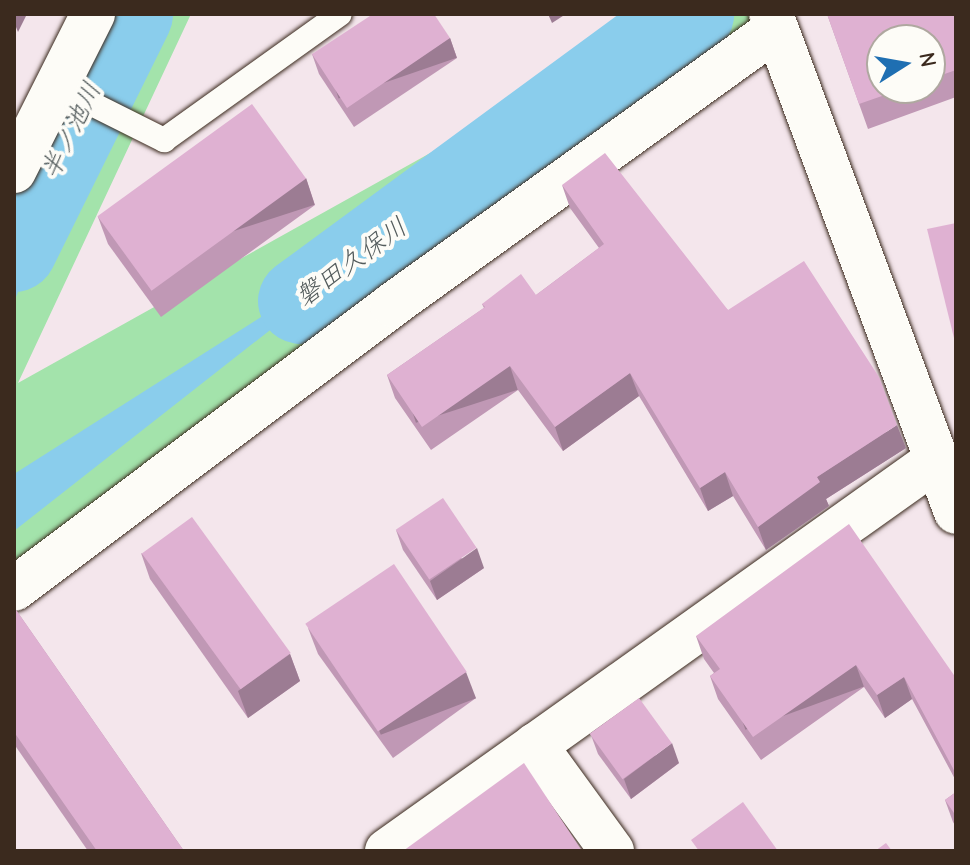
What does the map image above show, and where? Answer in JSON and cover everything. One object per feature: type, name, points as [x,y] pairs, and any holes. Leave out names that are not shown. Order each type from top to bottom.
[{"type":"street","points":[[14,171],[93,14]]},
{"type":"street","points":[[14,589],[772,19],[956,512]]},
{"type":"street","points":[[387,851],[936,460]]},
{"type":"street","points":[[535,745],[612,851]]},
{"type":"lane","points":[[58,87],[164,140],[340,14]]},
{"type":"green space","points":[[90,14],[191,14],[18,383],[432,152],[635,14],[797,14],[14,587],[14,171]]},
{"type":"water","points":[[75,152],[14,302],[14,258]]},
{"type":"water","points":[[395,232],[14,531],[14,474]]},
{"type":"building","points":[[373,14],[434,14],[450,38],[347,108],[312,54]]},
{"type":"building","points":[[827,14],[956,14],[956,70],[946,73],[946,24],[866,24],[866,102],[859,104]]},
{"type":"building","points":[[252,104],[306,178],[152,291],[97,216]]},
{"type":"building","points":[[605,153],[728,310],[804,261],[879,377],[897,425],[817,477],[820,482],[758,527],[725,472],[700,488],[630,373],[555,427],[510,366],[422,427],[387,375],[485,307],[482,304],[521,274],[536,295],[604,244],[562,185]]},
{"type":"building","points":[[956,223],[956,346],[927,229]]},
{"type":"building","points":[[443,498],[477,548],[429,580],[396,530]]},
{"type":"building","points":[[192,517],[291,653],[241,689],[142,553]]},
{"type":"building","points":[[849,524],[956,678],[956,774],[904,677],[877,695],[856,665],[753,737],[710,676],[720,669],[696,636]]},
{"type":"building","points":[[394,564],[467,672],[378,732],[305,624]]},
{"type":"building","points":[[14,607],[184,851],[97,851],[14,732]]},
{"type":"building","points":[[639,698],[672,743],[623,779],[590,734]]},
{"type":"building","points":[[524,763],[582,851],[403,851]]},
{"type":"building","points":[[956,792],[956,816],[945,800]]},
{"type":"building","points":[[743,802],[778,851],[699,851],[691,840]]},
{"type":"building","points":[[886,843],[892,851],[875,851]]},
{"type":"waterway","name":"半ノ池川","points":[[14,249],[130,14]]},
{"type":"waterway","name":"磐田久保川","points":[[301,301],[691,14]]}]
